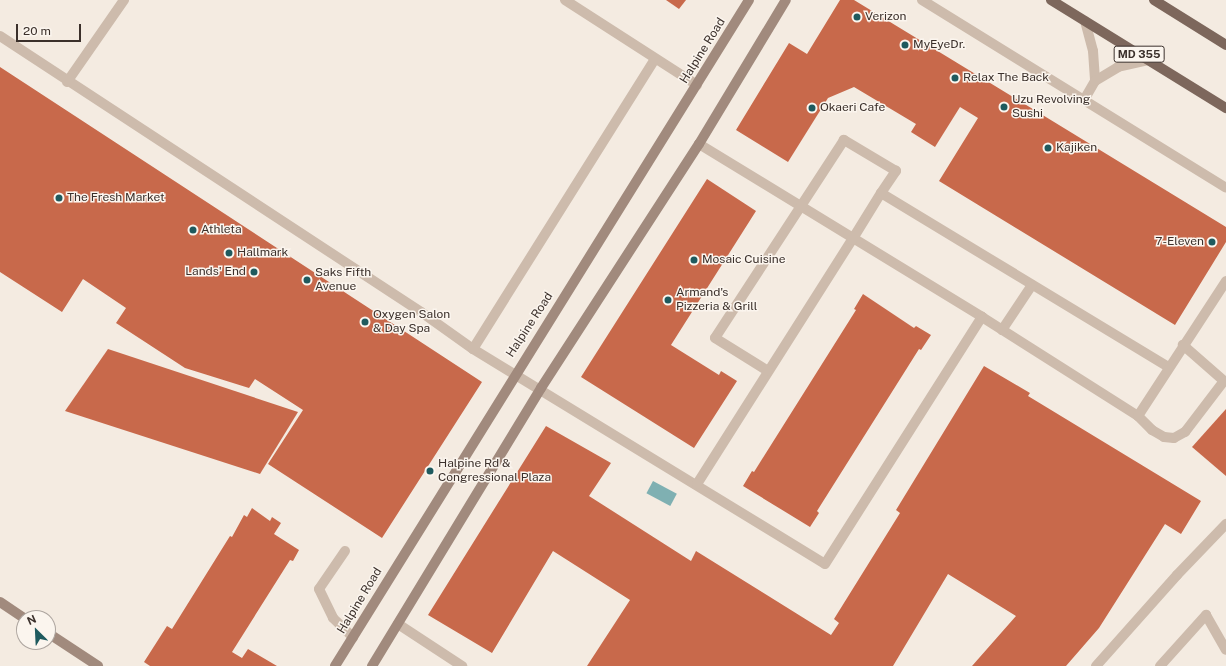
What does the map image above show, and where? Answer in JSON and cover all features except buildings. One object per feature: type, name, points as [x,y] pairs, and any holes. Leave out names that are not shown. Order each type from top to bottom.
[{"type":"main road","name":"MD 355","points":[[1051,0],[1226,108]]},
{"type":"main road","points":[[1154,0],[1226,45]]},
{"type":"street","name":"Halpine Road","points":[[335,666],[354,638],[515,373],[749,0]]},
{"type":"street","points":[[372,666],[541,388],[699,144],[786,0]]},
{"type":"street","points":[[0,602],[16,613]]},
{"type":"street","points":[[56,638],[98,666]]},
{"type":"lane","points":[[67,82],[124,0]]},
{"type":"lane","points":[[565,0],[697,85]]},
{"type":"lane","points":[[922,0],[1226,188]]},
{"type":"lane","points":[[1085,21],[1093,51],[1095,81]]},
{"type":"lane","points":[[0,36],[67,82],[421,312],[473,349],[541,388],[825,564],[982,317]]},
{"type":"lane","points":[[473,349],[655,59]]},
{"type":"lane","points":[[1084,100],[1095,81],[1118,67],[1149,60]]},
{"type":"lane","points":[[697,484],[896,171],[844,140],[715,338],[768,371]]},
{"type":"lane","points":[[699,144],[852,240],[982,317],[1138,416],[1152,430],[1164,437],[1180,436],[1224,381],[1183,345]]},
{"type":"lane","points":[[881,193],[1168,367]]},
{"type":"lane","points":[[1138,416],[1168,367],[1226,281]]},
{"type":"lane","points":[[1002,330],[1032,284]]},
{"type":"lane","points":[[1096,666],[1176,575],[1226,524]]},
{"type":"lane","points":[[345,551],[320,589],[333,618],[354,638]]},
{"type":"lane","points":[[1160,666],[1206,615],[1226,650]]},
{"type":"lane","points":[[398,624],[462,666]]},
{"type":"water","points":[[653,481],[677,494],[670,506],[646,493]]},
{"type":"place","name":"Verizon","points":[[857,17]]},
{"type":"place","name":"MyEyeDr.","points":[[905,45]]},
{"type":"place","name":"Relax The Back","points":[[955,78]]},
{"type":"place","name":"Uzu Revolving Sushi","points":[[1004,107]]},
{"type":"place","name":"Okaeri Cafe","points":[[812,108]]},
{"type":"place","name":"Kajiken","points":[[1048,148]]},
{"type":"place","name":"The Fresh Market","points":[[59,198]]},
{"type":"place","name":"Athleta","points":[[193,230]]},
{"type":"place","name":"7-Eleven","points":[[1212,242]]},
{"type":"place","name":"Hallmark","points":[[229,253]]},
{"type":"place","name":"Mosaic Cuisine","points":[[694,260]]},
{"type":"place","name":"Lands' End","points":[[254,272]]},
{"type":"place","name":"Saks Fifth Avenue","points":[[307,280]]},
{"type":"place","name":"Armand's Pizzeria & Grill","points":[[668,300]]},
{"type":"place","name":"Oxygen Salon & Day Spa","points":[[365,322]]},
{"type":"place","name":"Halpine Rd & Congressional Plaza","points":[[430,471]]}]
